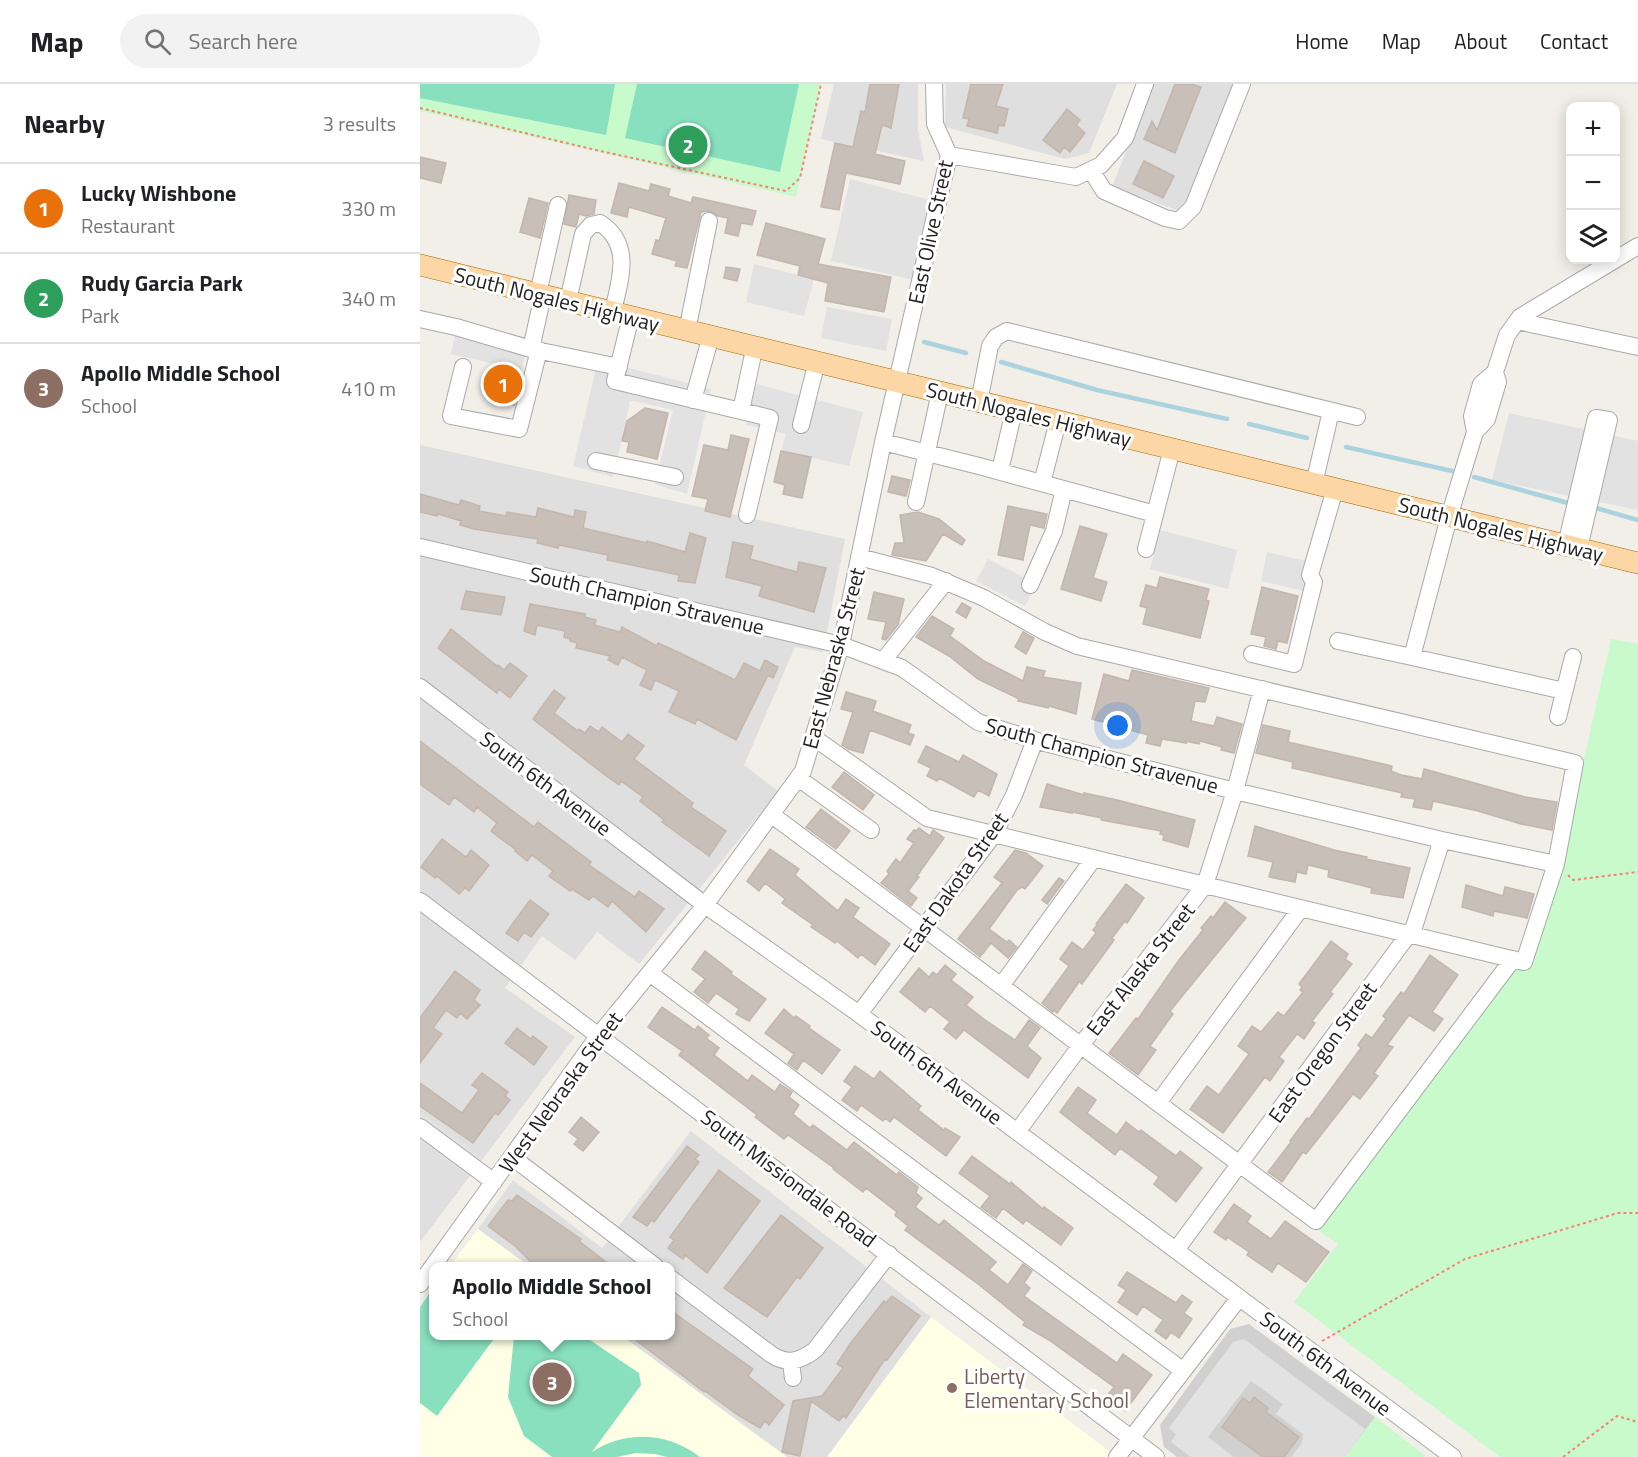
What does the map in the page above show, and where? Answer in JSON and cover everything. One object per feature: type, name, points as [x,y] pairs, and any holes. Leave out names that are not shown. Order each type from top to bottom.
[{"type":"main road","name":"South Nogales Highway","points":[[420,266],[687,331],[755,345],[897,382],[1638,563]]},
{"type":"street","name":"East Olive Street","points":[[897,382],[949,155],[935,124],[934,84]]},
{"type":"street","points":[[949,155],[1076,177],[1101,165],[1125,138],[1145,84]]},
{"type":"street","points":[[1091,170],[1104,191],[1165,218],[1179,221],[1193,207],[1242,84]]},
{"type":"street","points":[[463,367],[451,416],[519,429],[535,350],[540,294],[558,205]]},
{"type":"street","points":[[687,331],[710,221]]},
{"type":"street","points":[[568,301],[583,234],[591,225],[600,223],[615,236],[622,253],[622,314],[619,367],[615,381],[770,418],[747,515]]},
{"type":"street","points":[[1412,657],[1449,517],[1475,432],[1472,416],[1481,384],[1494,372],[1507,334],[1520,317],[1638,246]]},
{"type":"street","points":[[420,319],[535,350],[619,367]]},
{"type":"street","points":[[1517,321],[1638,347]]},
{"type":"street","points":[[979,402],[990,346],[996,337],[1006,331],[1357,417]]},
{"type":"street","points":[[693,400],[711,336]]},
{"type":"street","points":[[741,411],[755,345]]},
{"type":"street","points":[[801,425],[818,361]]},
{"type":"street","name":"East Nebraska Street","points":[[705,905],[803,771],[840,645],[897,382]]},
{"type":"street","points":[[915,502],[940,392]]},
{"type":"street","points":[[1000,471],[1014,410]]},
{"type":"street","points":[[1314,484],[1331,411]]},
{"type":"street","points":[[1596,418],[1609,420],[1573,547],[1596,418]]},
{"type":"street","points":[[1042,483],[1058,421]]},
{"type":"street","points":[[883,442],[1000,471],[1155,514]]},
{"type":"street","points":[[1146,549],[1172,449]]},
{"type":"street","points":[[596,461],[675,477]]},
{"type":"street","points":[[1030,585],[1054,531],[1064,489]]},
{"type":"street","points":[[1252,654],[1294,664],[1314,582],[1311,575],[1335,489]]},
{"type":"street","name":"South Champion Stravenue","points":[[420,547],[840,645],[902,668],[978,722],[1035,740],[1235,791],[1442,840],[1556,864]]},
{"type":"street","points":[[813,737],[927,818],[1524,962],[1556,864],[1575,763],[1077,646],[946,581],[859,557]]},
{"type":"street","points":[[883,661],[946,581]]},
{"type":"street","points":[[1338,640],[1564,691]]},
{"type":"street","points":[[1558,717],[1573,657]]},
{"type":"street","name":"South 6th Avenue","points":[[420,687],[705,905],[859,1014],[1453,1457]]},
{"type":"street","name":"East Alaska Street","points":[[1017,1132],[1205,885],[1235,791],[1262,689]]},
{"type":"street","name":"East Dakota Street","points":[[859,1014],[994,834],[1014,795],[1035,740]]},
{"type":"street","points":[[798,778],[871,830]]},
{"type":"street","points":[[772,815],[1316,1221],[1513,959]]},
{"type":"street","name":"East Oregon Street","points":[[1176,1250],[1414,927],[1442,840]]},
{"type":"street","points":[[1001,986],[1094,858]]},
{"type":"street","name":"South Missiondale Road","points":[[420,901],[1156,1457]]},
{"type":"street","name":"West Nebraska Street","points":[[436,1262],[599,1035],[705,905]]},
{"type":"street","points":[[1158,1103],[1301,908]]},
{"type":"street","points":[[651,974],[1182,1370]]},
{"type":"street","points":[[420,1127],[494,1182]]},
{"type":"street","points":[[512,1157],[650,1262]]},
{"type":"street","points":[[675,1282],[792,1370],[815,1350],[889,1254]]},
{"type":"street","name":"West Nebraska Street","points":[[420,1284],[429,1272]]},
{"type":"street","points":[[1117,1457],[1239,1298]]},
{"type":"path","points":[[420,108],[622,156],[786,191],[800,178],[821,84]]},
{"type":"path","points":[[1556,864],[1574,880],[1638,873]]},
{"type":"path","points":[[1308,1349],[1465,1259],[1618,1213],[1638,1213]]},
{"type":"path","points":[[1563,1457],[1617,1416],[1638,1422]]},
{"type":"shaded area","points":[[834,84],[918,84],[918,130],[924,161],[821,139]]},
{"type":"shaded area","points":[[946,84],[1117,84],[1089,153],[1065,159],[945,127]]},
{"type":"shaded area","points":[[1153,84],[1235,84],[1182,212],[1112,187]]},
{"type":"shaded area","points":[[850,179],[934,201],[914,280],[831,261]]},
{"type":"shaded area","points":[[754,264],[814,279],[804,316],[746,302]]},
{"type":"shaded area","points":[[827,307],[892,319],[886,351],[821,338]]},
{"type":"shaded area","points":[[455,335],[526,350],[522,370],[451,354]]},
{"type":"shaded area","points":[[598,360],[711,389],[687,494],[655,484],[673,410],[630,402],[613,477],[573,466]]},
{"type":"shaded area","points":[[756,384],[863,412],[849,466],[781,451],[786,434],[746,425]]},
{"type":"shaded area","points":[[1509,413],[1638,441],[1638,510],[1492,480]]},
{"type":"shaded area","points":[[420,445],[845,539],[823,652],[795,647],[744,765],[778,791],[639,964],[597,932],[575,960],[542,936],[505,988],[575,1037],[420,1242]]},
{"type":"shaded area","points":[[1160,530],[1237,550],[1228,589],[1150,569]]},
{"type":"shaded area","points":[[1267,552],[1311,562],[1304,591],[1261,581]]},
{"type":"shaded area","points":[[988,559],[1037,584],[1025,606],[976,581]]},
{"type":"shaded area","points":[[420,1112],[482,1157],[468,1176],[420,1141]]},
{"type":"shaded area","points":[[691,1131],[931,1317],[827,1457],[787,1457],[627,1340],[675,1340],[675,1262],[523,1262],[478,1229],[513,1180],[602,1248]]},
{"type":"shaded area","points":[[478,1229],[523,1262],[453,1262]]},
{"type":"shaded area","points":[[429,1294],[429,1340],[627,1340],[787,1457],[420,1457],[420,1307]]},
{"type":"shaded area","name":"Liberty Elementary School","points":[[931,1317],[1117,1457],[827,1457]]},
{"type":"shaded area","points":[[1249,1324],[1375,1417],[1345,1457],[1177,1457],[1164,1447],[1160,1425],[1230,1329]]},
{"type":"shaded area","points":[[1244,1339],[1365,1429],[1345,1457],[1291,1457],[1302,1443],[1303,1434],[1276,1414],[1283,1404],[1251,1381],[1208,1437],[1234,1457],[1191,1457],[1171,1442],[1176,1434],[1169,1428],[1233,1342]]},
{"type":"green space","points":[[420,84],[821,84],[796,197],[420,111]]},
{"type":"green space","points":[[420,84],[615,84],[606,135],[420,98]]},
{"type":"green space","points":[[637,84],[799,84],[780,172],[625,138]]},
{"type":"green space","points":[[1611,639],[1638,644],[1638,1457],[1500,1457],[1294,1302],[1338,1244],[1318,1230],[1516,968],[1531,968],[1586,750]]},
{"type":"green space","points":[[429,1294],[429,1340],[493,1340],[437,1416],[420,1403],[420,1307]]},
{"type":"green space","points":[[514,1340],[590,1340],[639,1373],[641,1385],[592,1452],[618,1440],[646,1437],[674,1443],[700,1457],[667,1457],[636,1453],[617,1457],[552,1457],[524,1436],[508,1397]]},
{"type":"green space","points":[[1375,1417],[1427,1457],[1345,1457]]},
{"type":"building","points":[[870,84],[899,84],[891,128],[882,125],[875,154],[905,161],[900,184],[846,173],[839,210],[821,207],[835,143],[853,147],[861,111],[865,112]]},
{"type":"building","points":[[971,84],[1003,84],[996,106],[1008,109],[1004,126],[999,125],[997,133],[967,126],[969,119],[963,118]]},
{"type":"building","points":[[1175,84],[1191,84],[1201,87],[1175,153],[1144,139],[1152,121],[1157,130]]},
{"type":"building","points":[[1067,109],[1080,120],[1076,125],[1085,133],[1070,152],[1064,147],[1060,153],[1043,140]]},
{"type":"building","points":[[420,157],[446,163],[441,183],[420,178]]},
{"type":"building","points":[[1144,161],[1174,176],[1163,198],[1133,184]]},
{"type":"building","points":[[619,183],[649,191],[651,184],[670,189],[668,196],[691,203],[693,197],[756,211],[752,225],[741,223],[738,236],[725,233],[728,218],[710,211],[701,212],[687,268],[675,266],[677,261],[652,254],[656,240],[659,241],[666,218],[629,207],[627,217],[611,213]]},
{"type":"building","points":[[569,195],[596,200],[594,214],[586,216],[579,214],[576,227],[564,224]]},
{"type":"building","points":[[529,198],[548,203],[540,238],[520,232]]},
{"type":"building","points":[[766,223],[825,239],[818,264],[891,277],[884,312],[825,301],[828,283],[798,275],[800,266],[757,255]]},
{"type":"building","points":[[726,267],[740,269],[737,281],[724,278]]},
{"type":"building","points":[[493,366],[522,374],[514,405],[496,400],[498,396],[486,393]]},
{"type":"building","points":[[645,408],[668,413],[657,459],[627,452],[629,442],[622,441],[627,421]]},
{"type":"building","points":[[731,435],[749,439],[730,517],[705,511],[708,499],[692,496],[704,445],[728,450]]},
{"type":"building","points":[[781,451],[811,457],[802,498],[783,494],[785,485],[774,482]]},
{"type":"building","points":[[892,476],[910,480],[906,496],[888,492]]},
{"type":"building","points":[[420,494],[459,505],[461,500],[480,506],[479,511],[506,516],[507,512],[536,517],[538,508],[574,517],[575,510],[586,512],[583,528],[647,543],[647,541],[685,552],[690,533],[706,538],[695,583],[678,581],[679,575],[607,560],[608,555],[559,545],[558,548],[537,543],[538,539],[474,529],[460,525],[461,521],[438,514],[437,516],[420,512]]},
{"type":"building","points":[[1008,506],[1047,514],[1044,528],[1030,525],[1023,560],[998,555]]},
{"type":"building","points":[[918,512],[939,519],[965,540],[962,545],[943,534],[926,561],[892,555],[895,543],[904,543],[900,515]]},
{"type":"building","points":[[1080,526],[1107,534],[1093,578],[1107,582],[1101,601],[1061,589]]},
{"type":"building","points":[[733,542],[753,546],[750,559],[797,572],[799,562],[826,568],[814,612],[759,596],[762,586],[726,577]]},
{"type":"building","points":[[1160,577],[1209,589],[1206,600],[1209,601],[1200,638],[1143,624],[1147,608],[1140,606],[1146,585],[1157,588]]},
{"type":"building","points":[[1262,587],[1298,596],[1287,643],[1278,641],[1276,649],[1264,646],[1266,637],[1251,634]]},
{"type":"building","points":[[466,591],[505,597],[501,615],[461,609]]},
{"type":"building","points":[[874,592],[904,599],[898,625],[886,640],[882,639],[886,622],[868,619]]},
{"type":"building","points":[[962,603],[971,608],[966,618],[956,612]]},
{"type":"building","points":[[530,604],[585,614],[585,617],[596,620],[594,625],[620,632],[622,627],[657,646],[658,643],[735,680],[744,663],[760,671],[765,660],[778,667],[773,678],[768,675],[736,740],[697,719],[695,724],[669,712],[679,691],[655,680],[651,690],[640,685],[647,670],[622,657],[618,665],[608,660],[610,656],[576,648],[577,643],[564,637],[565,631],[537,625],[535,635],[524,631]]},
{"type":"building","points":[[932,616],[954,629],[950,636],[984,661],[1023,681],[1027,667],[1045,671],[1043,677],[1081,683],[1076,714],[1049,706],[1048,708],[1018,701],[1019,699],[978,679],[949,656],[916,637]]},
{"type":"building","points":[[451,629],[497,666],[504,670],[510,663],[527,676],[510,698],[499,689],[497,693],[438,648]]},
{"type":"building","points":[[1023,632],[1034,638],[1026,654],[1015,647]]},
{"type":"building","points":[[1132,670],[1209,688],[1205,702],[1195,701],[1191,721],[1214,726],[1217,717],[1242,724],[1234,753],[1200,741],[1199,744],[1162,739],[1160,746],[1146,743],[1148,735],[1092,719],[1104,674],[1129,681]]},
{"type":"building","points":[[554,690],[565,698],[554,713],[578,731],[579,729],[585,733],[590,726],[599,732],[602,727],[622,742],[628,734],[644,746],[634,759],[693,803],[691,807],[726,831],[709,856],[662,822],[664,820],[640,801],[643,797],[621,781],[619,785],[533,719]]},
{"type":"building","points":[[846,692],[876,701],[873,711],[911,725],[908,733],[914,735],[910,745],[870,730],[863,753],[842,745],[853,712],[841,709]]},
{"type":"building","points":[[1263,725],[1290,731],[1288,742],[1392,766],[1391,771],[1401,775],[1422,779],[1424,769],[1525,797],[1557,802],[1552,830],[1433,801],[1431,810],[1413,807],[1415,799],[1401,797],[1402,793],[1292,768],[1293,762],[1256,753]]},
{"type":"building","points":[[420,741],[534,827],[538,822],[591,862],[589,865],[635,897],[639,891],[664,909],[646,932],[612,901],[608,907],[593,896],[589,900],[572,889],[570,891],[549,876],[553,871],[532,855],[527,861],[491,831],[497,823],[477,807],[474,812],[454,797],[449,805],[420,784]]},
{"type":"building","points":[[926,746],[959,762],[963,755],[997,774],[989,796],[978,790],[974,797],[939,778],[937,781],[927,776],[931,768],[918,762]]},
{"type":"building","points":[[844,772],[874,795],[863,810],[832,787]]},
{"type":"building","points":[[1047,784],[1084,795],[1084,793],[1117,800],[1195,820],[1188,847],[1163,840],[1164,835],[1160,834],[1161,831],[1040,807]]},
{"type":"building","points":[[821,809],[850,831],[836,849],[806,827]]},
{"type":"building","points":[[1255,826],[1334,850],[1367,857],[1366,859],[1410,868],[1403,898],[1371,893],[1372,888],[1328,877],[1329,870],[1308,865],[1306,874],[1297,872],[1295,882],[1269,877],[1273,862],[1248,856]]},
{"type":"building","points":[[919,828],[930,836],[933,830],[944,838],[908,891],[917,898],[911,906],[881,883],[889,874],[887,871],[896,859],[900,863],[914,843],[907,839],[914,830]]},
{"type":"building","points":[[442,839],[466,857],[471,850],[489,865],[469,891],[465,888],[459,894],[437,876],[435,878],[421,867]]},
{"type":"building","points":[[770,849],[799,869],[795,875],[838,911],[846,899],[859,908],[853,917],[890,944],[875,965],[861,954],[858,958],[837,941],[835,943],[811,927],[813,925],[782,903],[785,899],[765,883],[759,891],[747,881]]},
{"type":"building","points":[[1015,850],[1026,853],[1043,866],[1025,889],[1022,887],[1017,890],[989,929],[1017,947],[1008,958],[991,943],[980,957],[958,939],[1002,883],[994,877]]},
{"type":"building","points":[[1059,878],[1064,881],[1047,904],[1042,900]]},
{"type":"building","points":[[1126,884],[1144,898],[1127,923],[1125,921],[1112,938],[1114,940],[1082,984],[1079,982],[1057,1013],[1054,1010],[1053,1012],[1042,1003],[1069,966],[1060,959],[1072,942],[1083,950],[1096,933],[1093,930],[1096,924]]},
{"type":"building","points":[[1466,885],[1503,896],[1505,887],[1534,894],[1527,918],[1494,911],[1493,916],[1462,907]]},
{"type":"building","points":[[530,900],[549,914],[531,937],[524,932],[518,941],[506,933]]},
{"type":"building","points":[[1225,902],[1246,918],[1170,1011],[1173,1014],[1150,1046],[1156,1050],[1138,1075],[1109,1053],[1136,1018],[1138,1019],[1203,930],[1201,928],[1211,916],[1213,918]]},
{"type":"building","points":[[1331,941],[1348,954],[1345,959],[1352,964],[1330,992],[1333,994],[1312,1021],[1315,1023],[1304,1039],[1297,1034],[1279,1057],[1284,1061],[1270,1081],[1265,1077],[1223,1133],[1190,1109],[1207,1086],[1219,1095],[1249,1054],[1238,1046],[1252,1026],[1261,1032],[1278,1012],[1284,1016],[1303,992],[1299,984]]},
{"type":"building","points":[[705,951],[732,972],[731,974],[766,999],[749,1021],[736,1014],[739,1009],[716,993],[708,1003],[694,992],[705,979],[692,969]]},
{"type":"building","points":[[1430,955],[1458,975],[1432,1012],[1443,1019],[1434,1031],[1409,1015],[1387,1045],[1393,1047],[1374,1073],[1378,1076],[1360,1099],[1353,1094],[1306,1154],[1303,1152],[1282,1182],[1268,1172],[1361,1048],[1358,1045],[1366,1034],[1372,1038],[1386,1019],[1383,1016],[1401,992],[1404,994]]},
{"type":"building","points":[[945,965],[956,974],[951,980],[973,997],[966,1005],[1015,1040],[1029,1020],[1040,1028],[1027,1046],[1041,1058],[1028,1078],[964,1030],[956,1039],[944,1029],[950,1022],[930,1006],[925,1012],[900,992],[919,968],[929,977],[933,972],[937,975]]},
{"type":"building","points":[[455,971],[480,990],[474,1000],[480,1005],[467,1019],[460,1013],[457,1018],[446,1010],[433,1028],[442,1034],[420,1063],[420,1018]]},
{"type":"building","points":[[662,1007],[695,1030],[698,1026],[709,1035],[706,1038],[719,1048],[714,1055],[748,1081],[752,1075],[775,1092],[780,1084],[792,1092],[789,1097],[799,1105],[793,1114],[810,1128],[813,1125],[847,1150],[854,1142],[897,1175],[899,1172],[918,1187],[916,1193],[922,1198],[915,1207],[939,1225],[944,1220],[996,1262],[989,1270],[1008,1285],[1023,1264],[1032,1271],[1024,1283],[1030,1288],[1024,1296],[1117,1363],[1123,1354],[1152,1375],[1125,1411],[1106,1397],[1114,1387],[1049,1340],[1023,1325],[1025,1322],[978,1284],[905,1230],[908,1226],[895,1215],[897,1212],[866,1188],[863,1192],[788,1135],[784,1139],[755,1117],[757,1115],[679,1055],[682,1051],[648,1027]]},
{"type":"building","points":[[784,1009],[840,1050],[822,1074],[803,1060],[797,1070],[788,1063],[794,1054],[765,1033]]},
{"type":"building","points":[[517,1028],[531,1039],[533,1036],[547,1047],[534,1065],[505,1043]]},
{"type":"building","points":[[855,1066],[874,1079],[880,1071],[921,1106],[918,1110],[944,1130],[945,1128],[960,1137],[946,1156],[894,1117],[890,1122],[885,1118],[883,1121],[861,1105],[857,1111],[842,1100],[852,1087],[844,1081]]},
{"type":"building","points":[[482,1073],[508,1092],[505,1096],[510,1100],[498,1115],[495,1113],[473,1143],[420,1106],[420,1083],[462,1113],[479,1090],[472,1085]]},
{"type":"building","points":[[1078,1087],[1096,1100],[1087,1113],[1117,1135],[1126,1122],[1139,1132],[1141,1130],[1176,1156],[1180,1151],[1202,1168],[1176,1202],[1154,1184],[1159,1177],[1120,1148],[1115,1155],[1060,1112]]},
{"type":"building","points":[[581,1117],[599,1132],[583,1151],[574,1144],[578,1139],[569,1132]]},
{"type":"building","points":[[687,1146],[699,1155],[695,1159],[699,1162],[654,1222],[651,1220],[647,1226],[633,1217]]},
{"type":"building","points":[[972,1156],[1010,1184],[1011,1182],[1043,1209],[1044,1207],[1073,1228],[1061,1245],[1026,1220],[1023,1224],[1003,1208],[996,1218],[981,1207],[990,1196],[959,1173]]},
{"type":"building","points":[[719,1170],[760,1201],[707,1273],[685,1255],[683,1259],[668,1248],[674,1240],[670,1237]]},
{"type":"building","points":[[517,1195],[581,1239],[579,1241],[606,1262],[531,1262],[515,1246],[488,1226],[508,1200],[512,1201]]},
{"type":"building","points":[[1234,1204],[1251,1216],[1247,1222],[1271,1239],[1285,1221],[1329,1252],[1306,1282],[1278,1263],[1272,1272],[1247,1255],[1249,1252],[1227,1237],[1226,1240],[1214,1232]]},
{"type":"building","points":[[781,1215],[823,1248],[800,1279],[797,1277],[767,1317],[724,1288]]},
{"type":"building","points":[[1127,1272],[1176,1303],[1182,1295],[1192,1302],[1184,1313],[1192,1319],[1179,1338],[1171,1332],[1166,1339],[1155,1331],[1163,1320],[1143,1306],[1137,1315],[1118,1302],[1126,1290],[1118,1285]]},
{"type":"building","points":[[892,1296],[920,1316],[887,1360],[885,1359],[846,1418],[843,1416],[839,1421],[811,1401],[800,1456],[782,1452],[793,1401],[822,1396],[843,1368],[837,1364],[850,1344],[884,1301],[886,1303]]},
{"type":"building","points":[[675,1314],[753,1369],[748,1376],[784,1405],[769,1425],[765,1421],[760,1428],[704,1392],[636,1340],[675,1340]]},
{"type":"building","points":[[1254,1397],[1268,1408],[1266,1412],[1299,1437],[1284,1457],[1263,1457],[1222,1427],[1243,1398],[1250,1403]]},
{"type":"waterway","points":[[924,342],[966,353]]},
{"type":"waterway","points":[[1001,362],[1097,390],[1227,419]]},
{"type":"waterway","points":[[1249,424],[1307,438]]},
{"type":"waterway","points":[[1346,447],[1452,471]]},
{"type":"waterway","points":[[1474,477],[1568,503]]},
{"type":"waterway","points":[[1596,508],[1638,520]]},
{"type":"place","name":"Rudy Garcia Park","points":[[688,145]]},
{"type":"place","name":"Lucky Wishbone","points":[[503,384]]},
{"type":"place","name":"Apollo Middle School","points":[[552,1382]]},
{"type":"place","name":"Liberty Elementary School","points":[[952,1388]]}]
